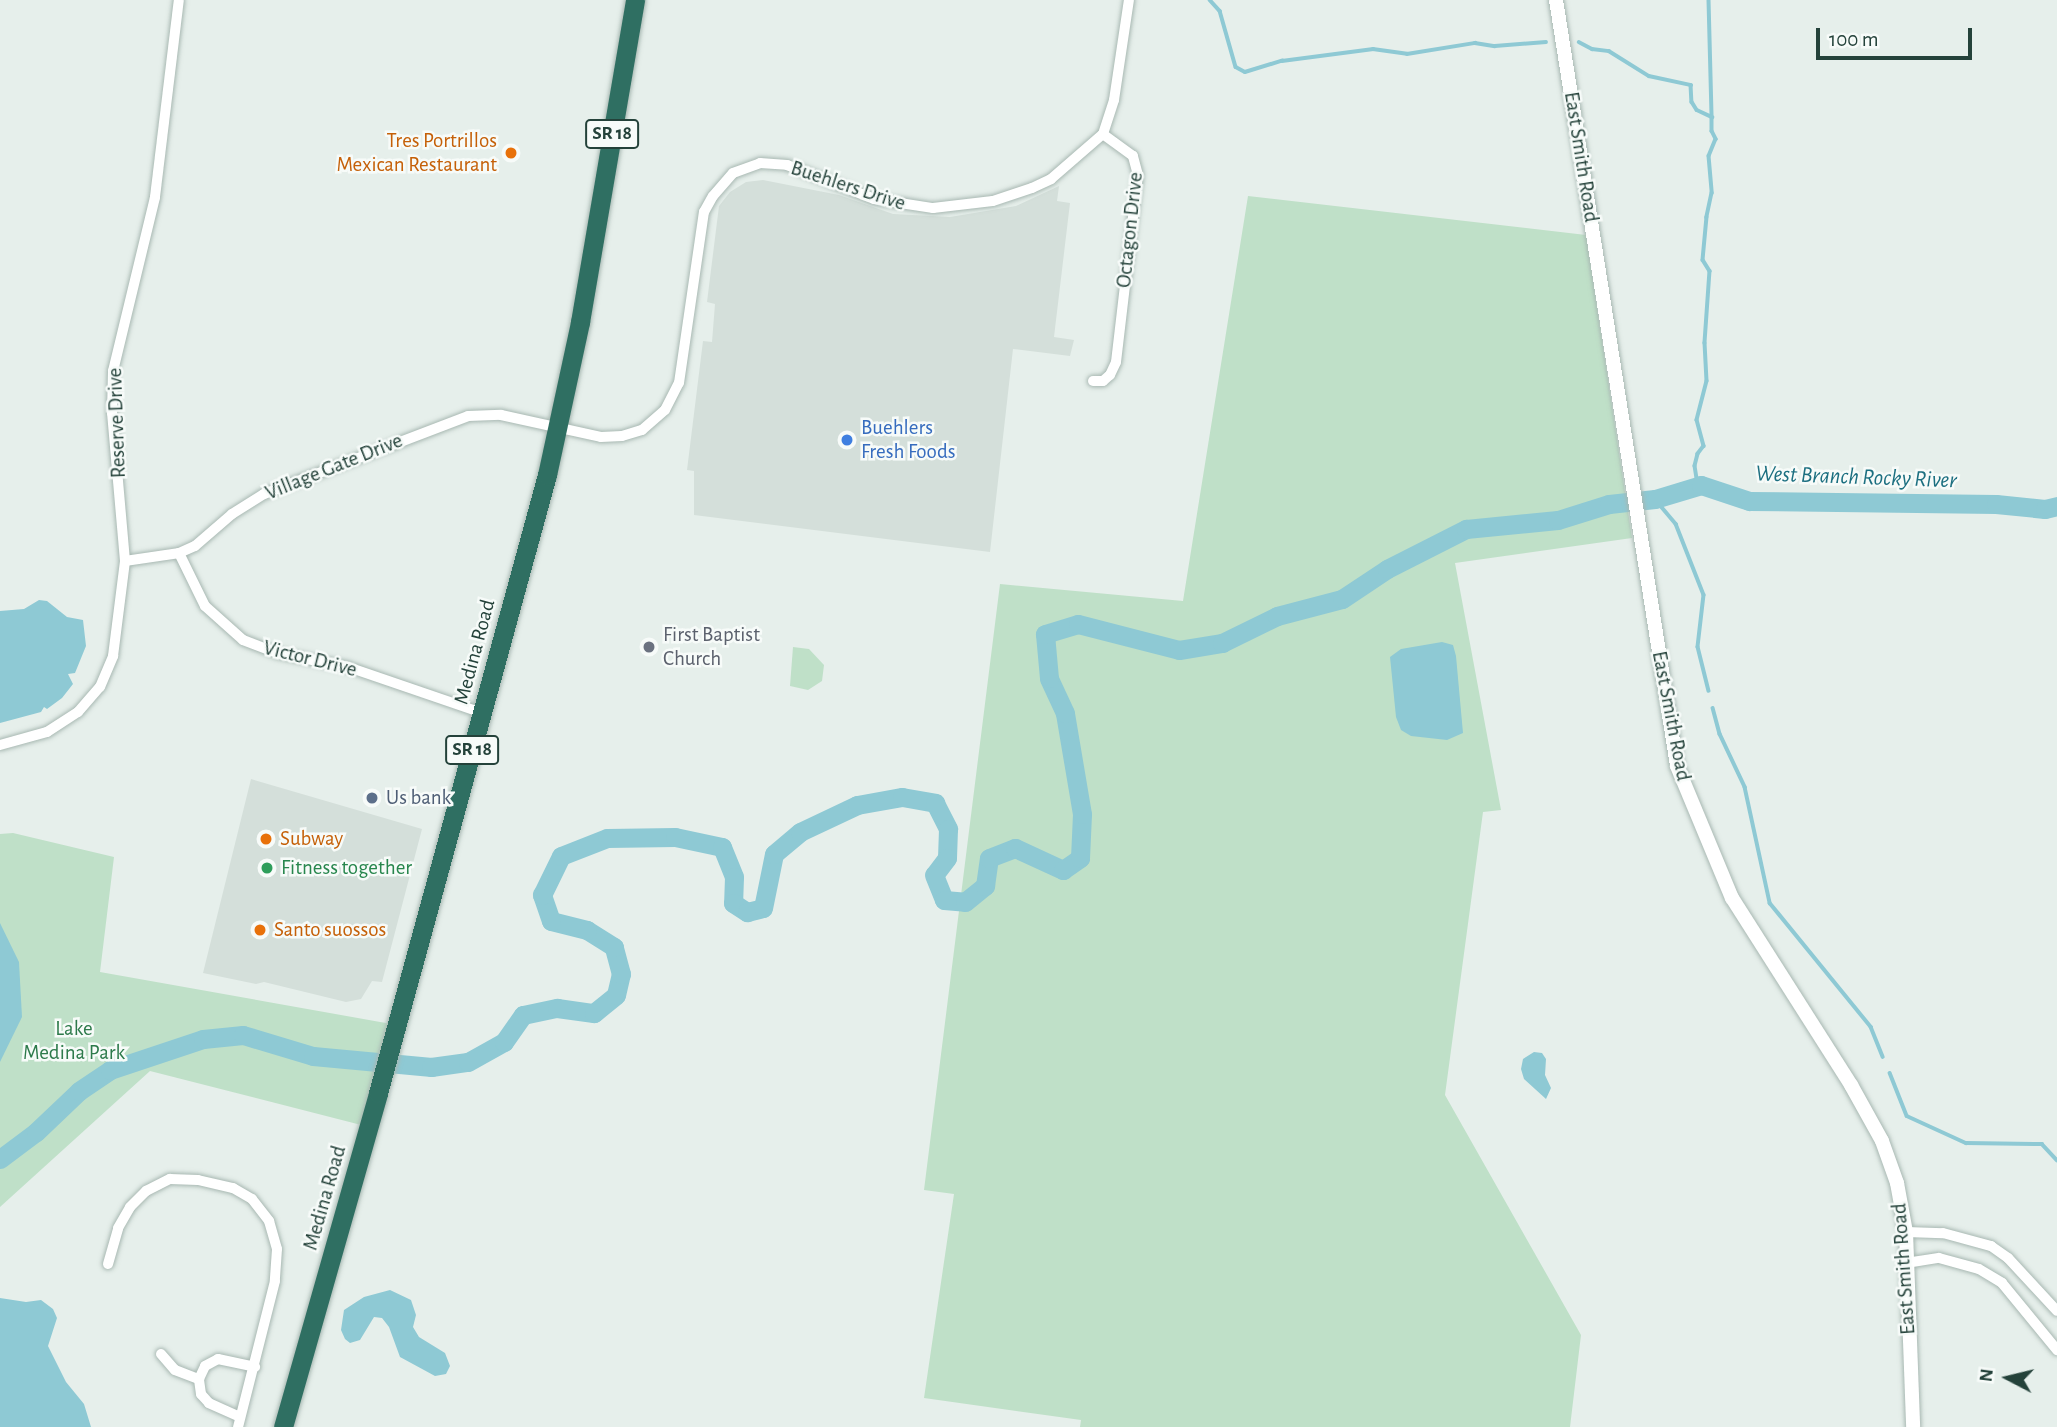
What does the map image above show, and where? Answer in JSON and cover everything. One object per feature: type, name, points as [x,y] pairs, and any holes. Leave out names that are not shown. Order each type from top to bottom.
[{"type":"highway","name":"Medina Road","points":[[283,1427],[394,1035],[557,429],[580,323],[635,0]]},
{"type":"street","name":"Reserve Drive","points":[[0,745],[28,740],[64,723],[90,701],[100,687],[113,656],[125,561],[112,413],[113,371],[149,230],[179,0]]},
{"type":"street","points":[[1102,134],[1114,100],[1129,0]]},
{"type":"street","name":"East Smith Road","points":[[1556,0],[1677,766],[1732,898],[1851,1085],[1882,1141],[1897,1183],[1906,1232],[1913,1427]]},
{"type":"street","name":"Buehlers Drive","points":[[557,429],[601,437],[622,436],[642,430],[665,410],[679,383],[704,212],[713,196],[733,173],[760,163],[787,165],[874,198],[912,207],[952,208],[1015,195],[1045,182],[1102,134]]},
{"type":"street","name":"Octagon Drive","points":[[1093,382],[1110,375],[1116,362],[1138,175],[1133,156],[1102,134]]},
{"type":"street","name":"Village Gate Drive","points":[[125,561],[179,553],[195,546],[232,514],[264,494],[454,420],[484,414],[501,415],[557,429]]},
{"type":"street","name":"Victor Drive","points":[[179,553],[205,606],[243,640],[277,653],[348,667],[482,713]]},
{"type":"street","points":[[108,1264],[118,1228],[130,1207],[146,1191],[170,1179],[198,1180],[233,1188],[252,1199],[269,1221],[277,1250],[275,1281],[267,1318],[255,1367],[239,1422],[209,1403],[201,1394],[199,1379],[205,1366],[218,1359],[255,1367]]},
{"type":"street","points":[[1906,1232],[1943,1233],[1991,1246],[2008,1258],[2057,1311]]},
{"type":"street","points":[[1906,1263],[1938,1258],[1979,1269],[2002,1283],[2057,1350]]},
{"type":"street","points":[[161,1353],[175,1370],[199,1379]]},
{"type":"shaded area","points":[[763,180],[839,195],[893,214],[950,217],[1016,206],[1059,186],[1057,201],[1070,203],[1054,337],[1074,340],[1070,356],[1013,349],[990,552],[694,515],[694,471],[687,470],[703,341],[712,342],[715,304],[707,302],[719,206],[730,192],[746,182]]},
{"type":"shaded area","points":[[251,779],[422,829],[382,982],[372,981],[361,999],[346,1002],[264,982],[256,984],[203,973]]},
{"type":"green space","points":[[1248,196],[1586,235],[1632,538],[1455,563],[1501,810],[1483,812],[1445,1095],[1581,1335],[1570,1427],[1080,1427],[1081,1420],[924,1398],[954,1194],[924,1190],[1000,584],[1183,601]]},
{"type":"green space","points":[[793,647],[809,649],[824,665],[822,681],[808,690],[790,686]]},
{"type":"green space","name":"Lake Medina Park","points":[[13,833],[114,857],[100,972],[397,1025],[369,1127],[150,1071],[0,1207],[0,834]]},
{"type":"water","points":[[39,600],[47,601],[67,617],[83,620],[86,646],[75,673],[68,674],[73,684],[62,698],[47,709],[44,707],[41,712],[0,723],[0,611],[24,609]]},
{"type":"water","points":[[1442,642],[1453,645],[1456,656],[1463,733],[1447,740],[1411,736],[1401,730],[1396,717],[1390,657],[1401,649]]},
{"type":"water","points":[[0,923],[19,962],[22,1017],[0,1062]]},
{"type":"water","points":[[1534,1052],[1542,1053],[1546,1059],[1545,1075],[1551,1088],[1546,1099],[1524,1079],[1521,1069],[1523,1059]]},
{"type":"water","points":[[390,1290],[411,1300],[416,1315],[413,1327],[419,1337],[445,1353],[450,1366],[446,1374],[435,1376],[400,1357],[389,1327],[382,1318],[374,1317],[360,1340],[350,1343],[345,1339],[341,1330],[344,1310],[364,1297]]},
{"type":"water","points":[[0,1298],[26,1302],[41,1300],[53,1309],[57,1318],[48,1346],[66,1382],[84,1404],[91,1427],[0,1427]]},
{"type":"waterway","points":[[1210,0],[1220,11],[1236,67],[1245,72],[1282,61],[1373,49],[1407,54],[1475,43],[1495,46],[1546,42]]},
{"type":"waterway","points":[[1709,0],[1712,117]]},
{"type":"waterway","points":[[1579,42],[1592,49],[1609,51],[1649,76],[1691,85],[1692,102],[1697,110],[1712,117],[1712,131],[1716,139],[1709,156],[1712,193],[1703,260],[1710,271],[1705,343],[1707,381],[1697,420],[1704,446],[1698,454],[1695,466],[1698,486]]},
{"type":"waterway","name":"West Branch Rocky River","points":[[0,1159],[36,1132],[79,1091],[110,1070],[203,1039],[243,1035],[313,1056],[431,1067],[468,1062],[504,1042],[523,1015],[557,1008],[594,1013],[616,995],[621,974],[614,947],[587,930],[551,921],[542,895],[561,856],[607,838],[675,837],[722,847],[734,877],[733,903],[747,912],[763,908],[774,854],[800,832],[857,805],[902,797],[935,803],[948,829],[947,858],[934,875],[944,900],[965,902],[985,886],[989,858],[1015,848],[1063,870],[1080,858],[1082,814],[1065,713],[1049,678],[1045,634],[1078,624],[1179,650],[1222,643],[1277,616],[1342,599],[1387,569],[1466,529],[1558,520],[1609,504],[1655,499],[1701,485],[1749,501],[1996,504],[2045,509],[2057,506]]},
{"type":"waterway","points":[[1655,499],[1676,524],[1704,595],[1698,647],[1709,691]]},
{"type":"waterway","points":[[1713,708],[1720,734],[1745,787],[1770,903],[1871,1027],[1883,1057]]},
{"type":"waterway","points":[[1890,1073],[1907,1116],[1966,1143],[2042,1144],[2057,1160]]},
{"type":"place","name":"Tres Portrillos Mexican Restaurant","points":[[511,153]]},
{"type":"place","name":"Buehlers Fresh Foods","points":[[847,440]]},
{"type":"place","name":"First Baptist Church","points":[[649,647]]},
{"type":"place","name":"Us bank","points":[[372,798]]},
{"type":"place","name":"Subway","points":[[266,839]]},
{"type":"place","name":"Fitness together","points":[[267,868]]},
{"type":"place","name":"Santo suossos","points":[[260,930]]}]
